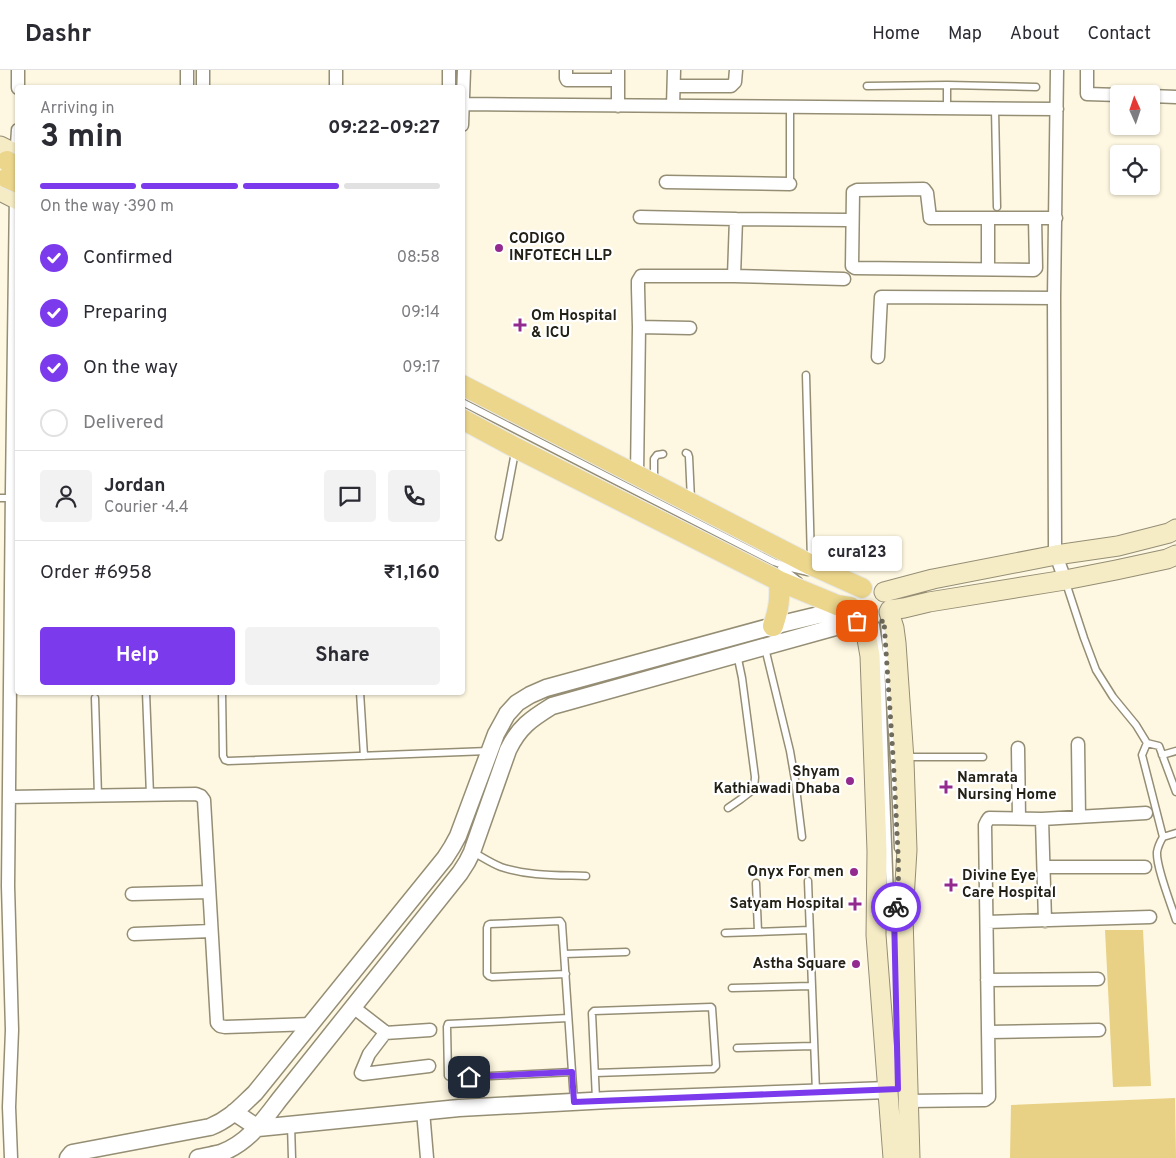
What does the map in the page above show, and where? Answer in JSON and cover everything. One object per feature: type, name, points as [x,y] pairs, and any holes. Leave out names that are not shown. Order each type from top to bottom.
[{"type":"main road","points":[[465,386],[811,565],[862,588]]},
{"type":"main road","points":[[465,421],[516,448],[776,571],[830,602],[872,613],[1065,580],[1167,559],[1176,555]]},
{"type":"main road","points":[[910,1158],[876,935],[876,851],[870,656],[867,639],[872,613],[933,579],[1056,555],[1118,546],[1176,530]]},
{"type":"main road","points":[[773,626],[779,609],[780,596],[776,571]]},
{"type":"main road","points":[[862,588],[853,597],[894,628],[904,756],[907,850],[903,916],[901,1092],[893,1158]]},
{"type":"street","points":[[18,70],[18,85]]},
{"type":"street","points":[[187,70],[187,85]]},
{"type":"street","points":[[203,70],[203,85]]},
{"type":"street","points":[[336,70],[336,85]]},
{"type":"street","points":[[449,85],[450,70]]},
{"type":"street","points":[[464,70],[464,85]]},
{"type":"street","points":[[566,70],[566,78],[568,80],[618,75],[618,106]]},
{"type":"street","points":[[673,106],[674,70]]},
{"type":"street","points":[[674,86],[731,86],[735,82],[736,70]]},
{"type":"street","points":[[1057,70],[1054,298],[1056,555],[1065,580]]},
{"type":"street","points":[[1087,70],[1087,94],[1110,95]]},
{"type":"street","points":[[1160,96],[1176,97]]},
{"type":"street","points":[[465,104],[1057,109]]},
{"type":"street","points":[[11,1158],[5,1106],[12,1030],[8,886],[5,570],[10,494],[10,172],[15,146]]},
{"type":"street","points":[[666,182],[790,184]]},
{"type":"street","points":[[1035,218],[1035,269],[855,268],[852,266],[853,192],[857,190],[924,189],[927,193],[930,218],[1035,218],[1056,218]]},
{"type":"street","points":[[640,217],[736,220],[848,220]]},
{"type":"street","points":[[988,218],[988,269]]},
{"type":"street","points":[[734,276],[736,220]]},
{"type":"street","points":[[646,479],[639,327],[638,281],[640,276],[844,279]]},
{"type":"street","points":[[878,357],[881,297],[1054,298]]},
{"type":"street","points":[[639,327],[690,328]]},
{"type":"street","points":[[68,1158],[72,1153],[210,1126],[221,1122],[255,1093],[445,858],[458,836],[496,734],[507,714],[517,703],[546,688],[773,626],[827,613],[872,613]]},
{"type":"street","points":[[198,1158],[220,1153],[238,1145],[258,1128],[460,874],[472,852],[512,740],[523,726],[552,706],[737,654],[872,613]]},
{"type":"street","points":[[704,644],[709,662]]},
{"type":"street","points":[[1078,744],[1080,817]]},
{"type":"street","points":[[1018,748],[1019,818]]},
{"type":"street","points":[[8,797],[196,794],[201,796],[204,800],[217,1023],[225,1027],[312,1024]]},
{"type":"street","points":[[234,1112],[258,1128],[458,1108],[596,1100],[816,1092],[901,1092],[985,1100],[988,1099],[990,1094],[985,826],[987,821],[989,818],[1042,819],[1146,813]]},
{"type":"street","points":[[1042,819],[1046,921]]},
{"type":"street","points":[[1044,867],[1145,868]]},
{"type":"street","points":[[132,894],[209,892]]},
{"type":"street","points":[[987,922],[1150,918]]},
{"type":"street","points":[[134,934],[211,931]]},
{"type":"street","points":[[988,980],[1098,979]]},
{"type":"street","points":[[353,1007],[385,1033]]},
{"type":"street","points":[[429,1066],[361,1073],[369,1054],[385,1033],[430,1030]]},
{"type":"street","points":[[989,1032],[1099,1030]]},
{"type":"street","points":[[423,1111],[427,1158]]},
{"type":"lane","points":[[867,86],[1036,87]]},
{"type":"lane","points":[[947,86],[947,108]]},
{"type":"lane","points":[[790,107],[790,184]]},
{"type":"lane","points":[[995,109],[997,207]]},
{"type":"lane","points":[[806,374],[811,565]]},
{"type":"lane","points":[[465,404],[776,571],[790,568],[836,577]]},
{"type":"lane","points":[[499,537],[516,448]]},
{"type":"lane","points":[[686,453],[689,457],[691,502]]},
{"type":"lane","points":[[646,479],[654,459],[658,455],[663,454]]},
{"type":"lane","points":[[1065,580],[1096,670],[1113,697],[1136,725],[1146,744],[1142,756],[1163,837]]},
{"type":"lane","points":[[872,613],[894,762],[898,859]]},
{"type":"lane","points":[[872,613],[881,659],[890,897],[895,924]]},
{"type":"lane","points":[[764,646],[790,752],[802,837]]},
{"type":"lane","points":[[728,808],[754,789],[755,777],[737,654]]},
{"type":"lane","points":[[146,695],[150,795]]},
{"type":"lane","points":[[222,695],[224,756],[225,760],[228,761],[489,751]]},
{"type":"lane","points":[[360,695],[364,756]]},
{"type":"lane","points":[[95,698],[98,796]]},
{"type":"lane","points":[[1146,744],[1159,746],[1176,792]]},
{"type":"lane","points":[[1162,755],[1176,751]]},
{"type":"lane","points":[[904,756],[983,757]]},
{"type":"lane","points":[[1176,832],[1163,837],[1157,852],[1176,920]]},
{"type":"lane","points":[[472,852],[500,866],[512,869],[544,875],[586,876]]},
{"type":"lane","points":[[808,881],[816,1092]]},
{"type":"lane","points":[[756,883],[758,932]]},
{"type":"lane","points":[[894,914],[897,897]]},
{"type":"lane","points":[[566,974],[489,976],[487,974],[487,928],[490,924],[560,921],[562,924],[566,974],[574,1102]]},
{"type":"lane","points":[[725,933],[810,930]]},
{"type":"lane","points":[[564,954],[626,952]]},
{"type":"lane","points":[[732,988],[811,986]]},
{"type":"lane","points":[[595,1073],[713,1070],[716,1066],[711,1006],[594,1011],[592,1014],[596,1100]]},
{"type":"lane","points":[[568,1018],[448,1024],[448,1076],[452,1078],[572,1072]]},
{"type":"lane","points":[[736,1048],[814,1046]]},
{"type":"lane","points":[[898,1060],[901,1092]]},
{"type":"lane","points":[[291,1124],[292,1158]]},
{"type":"shaded area","points":[[1105,930],[1143,930],[1151,1086],[1113,1087]]},
{"type":"shaded area","points":[[1175,1098],[1176,1158],[1010,1158],[1011,1105]]},
{"type":"way so far","points":[[857,621],[869,626],[876,625],[884,620],[898,850],[896,907]]},
{"type":"place","name":"CODIGO INFOTECH LLP","points":[[499,248]]},
{"type":"place","name":"Om Hospital & ICU","points":[[520,325]]},
{"type":"place","name":"cura123","points":[[857,621]]},
{"type":"place","name":"Shyam Kathiawadi Dhaba","points":[[850,781]]},
{"type":"place","name":"Namrata Nursing Home","points":[[946,787]]},
{"type":"place","name":"Onyx For men","points":[[854,872]]},
{"type":"place","name":"Divine Eye Care Hospital","points":[[951,885]]},
{"type":"place","name":"Satyam Hospital","points":[[855,904]]},
{"type":"place","name":"Astha Square","points":[[856,964]]},
{"type":"route","points":[[469,1077],[572,1072],[574,1102],[898,1089],[894,914],[896,907]]}]
